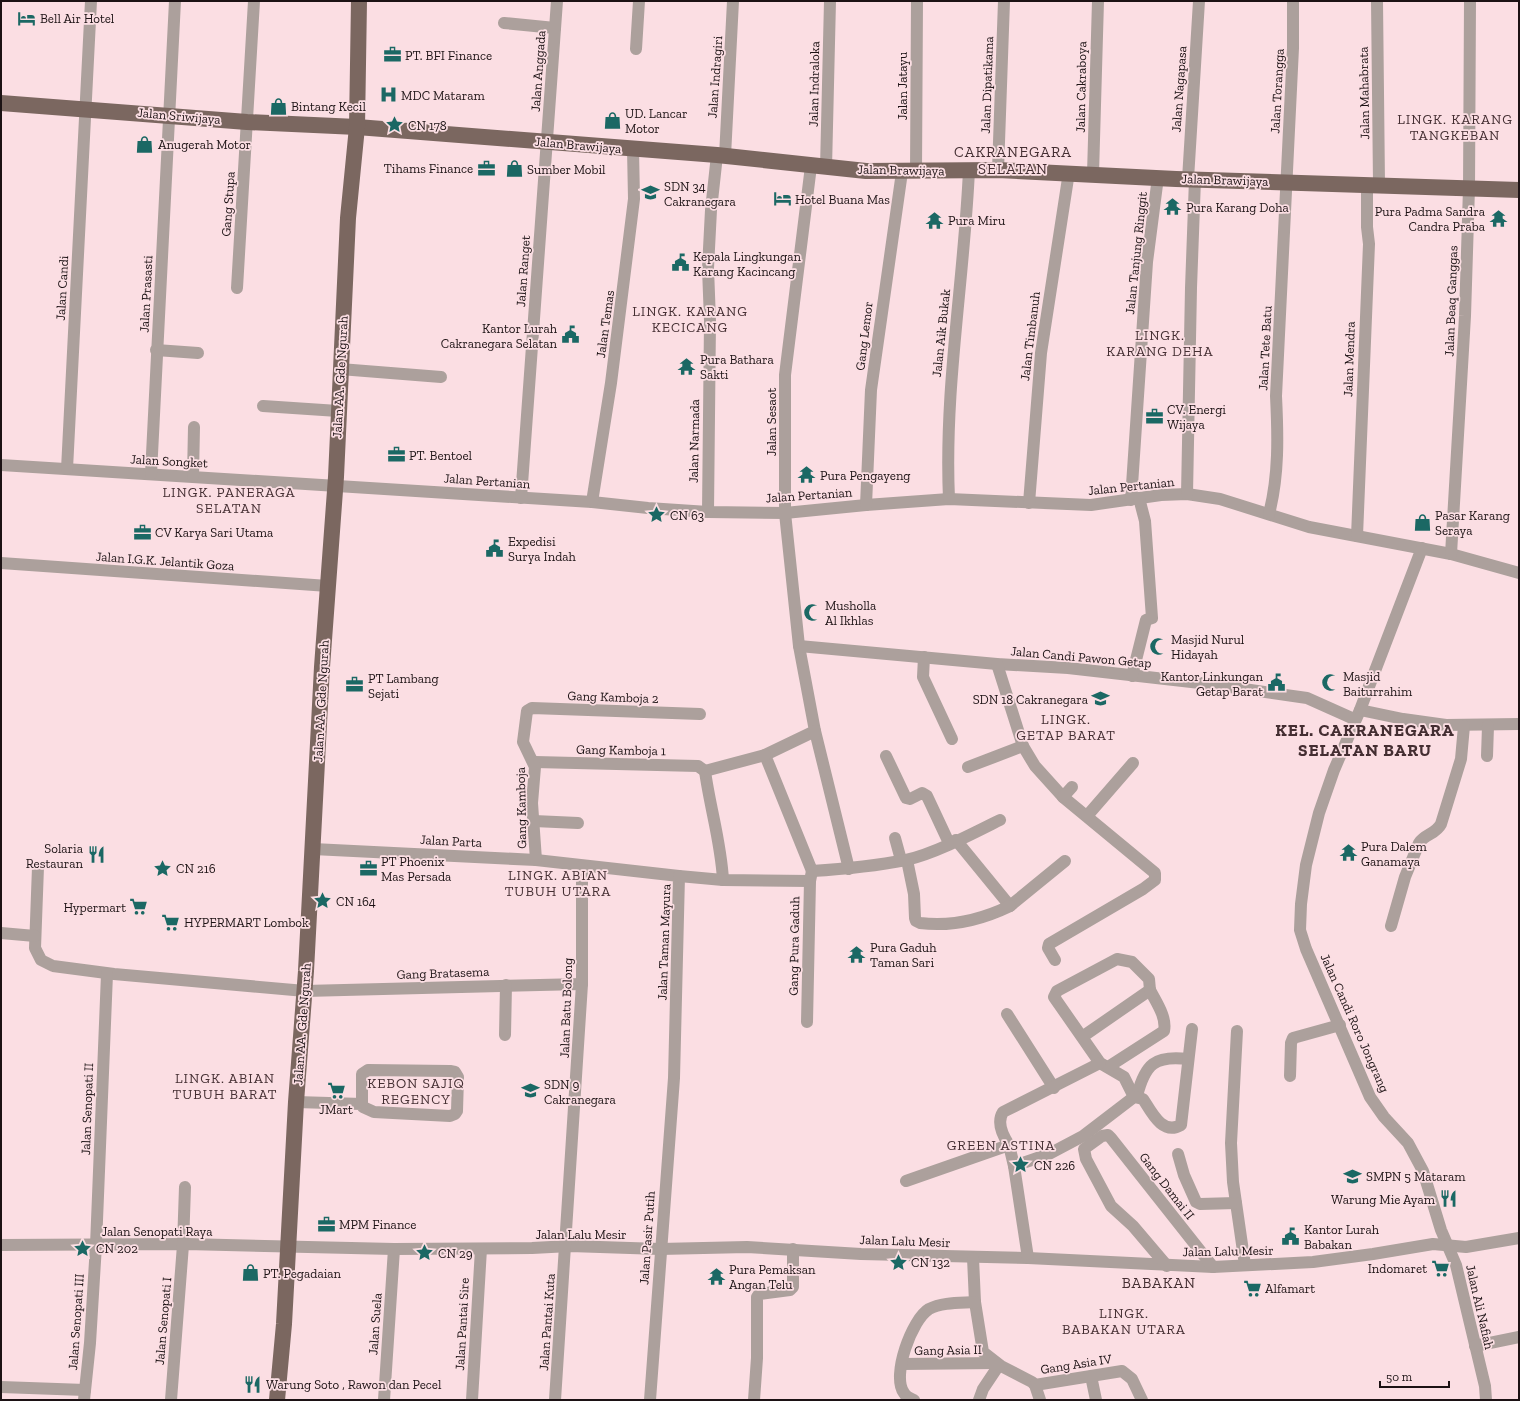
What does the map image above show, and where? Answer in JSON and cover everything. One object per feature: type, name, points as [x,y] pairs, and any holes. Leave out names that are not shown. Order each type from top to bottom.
[{"type":"main road","name":"Jalan AA. Gde Ngurah","points":[[276,1400],[284,1324],[296,1102],[305,991],[335,487],[348,218],[357,127],[359,1]]},
{"type":"main road","name":"Jalan Sriwijaya","points":[[1,103],[247,122],[357,127]]},
{"type":"main road","name":"Jalan Brawijaya","points":[[357,127],[721,156],[818,167],[909,172],[969,170],[1070,172],[1192,179],[1519,190]]},
{"type":"street","name":"Jalan Candi","points":[[66,469],[91,1]]},
{"type":"street","name":"Jalan Prasasti","points":[[151,474],[156,350],[170,115],[175,1]]},
{"type":"street","name":"Gang Stupa","points":[[236,288],[254,1]]},
{"type":"street","name":"Jalan Anggada","points":[[547,142],[557,1]]},
{"type":"street","points":[[636,49],[639,1]]},
{"type":"street","name":"Jalan Indragiri","points":[[721,156],[733,1]]},
{"type":"street","name":"Jalan Indraloka","points":[[818,167],[830,1]]},
{"type":"street","name":"Jalan Jatayu","points":[[909,172],[917,1]]},
{"type":"street","name":"Jalan Dipatikama","points":[[998,170],[1004,1]]},
{"type":"street","name":"Jalan Cakraboya","points":[[1093,174],[1098,1]]},
{"type":"street","name":"Jalan Nagapasa","points":[[1187,494],[1192,179],[1199,1]]},
{"type":"street","name":"Jalan Torangga","points":[[1287,182],[1293,48],[1293,1]]},
{"type":"street","name":"Jalan Mahabrata","points":[[1373,184],[1377,1]]},
{"type":"street","name":"Jalan Beaq Ganggas","points":[[1451,554],[1465,316],[1469,188],[1470,1]]},
{"type":"street","points":[[504,23],[555,28]]},
{"type":"street","name":"Jalan Ranget","points":[[521,498],[547,142]]},
{"type":"street","name":"Jalan Temas","points":[[592,502],[611,383],[634,199],[633,149]]},
{"type":"street","name":"Jalan Narmada","points":[[708,512],[710,321],[708,268],[711,210],[721,156]]},
{"type":"street","name":"Jalan Sesaot","points":[[818,167],[785,375],[785,513],[800,646],[815,731],[849,869]]},
{"type":"street","name":"Jalan Aik Bukak","points":[[949,500],[948,440],[951,377],[968,206],[969,170]]},
{"type":"street","name":"Gang Lemor","points":[[866,505],[871,390],[909,172]]},
{"type":"street","name":"Jalan Timbanuh","points":[[1029,503],[1041,353],[1070,172]]},
{"type":"street","name":"Jalan Tanjung Ringgit","points":[[1132,676],[1146,620],[1152,618],[1145,521],[1135,499],[1147,262],[1158,177]]},
{"type":"street","name":"Jalan Tete Batu","points":[[1269,514],[1278,448],[1276,396],[1287,182]]},
{"type":"street","name":"Jalan Mendra","points":[[1357,536],[1369,244],[1367,227],[1373,184]]},
{"type":"street","points":[[156,350],[198,353]]},
{"type":"street","points":[[340,369],[441,377]]},
{"type":"street","points":[[263,406],[338,411]]},
{"type":"street","points":[[193,476],[194,427]]},
{"type":"street","name":"Jalan Songket","points":[[1,465],[193,476],[335,487]]},
{"type":"street","name":"Jalan Pertanian","points":[[335,487],[592,502],[708,512],[785,513],[866,505],[949,500],[1086,505],[1187,494],[1220,499],[1309,527],[1451,554],[1519,573]]},
{"type":"street","name":"Jalan Candi Roro Jongrang","points":[[1422,548],[1323,799],[1313,834],[1302,891],[1300,916],[1301,935],[1370,1096],[1384,1117],[1408,1143],[1417,1158],[1448,1245]]},
{"type":"street","name":"Jalan I.G.K. Jelantik Goza","points":[[1,563],[328,586]]},
{"type":"street","name":"Jalan Candi Pawon Getap","points":[[800,646],[998,664],[1068,668],[1209,684],[1307,698],[1357,714],[1464,726],[1519,724]]},
{"type":"street","points":[[924,657],[923,677],[952,739]]},
{"type":"street","points":[[998,664],[1027,756],[1044,779],[1063,797],[1087,816],[1100,830],[1153,870],[1155,880],[1143,890],[1049,944],[1048,948],[1055,960]]},
{"type":"street","name":"Gang Kamboja 2","points":[[527,711],[532,708],[700,714]]},
{"type":"street","name":"Gang Kamboja","points":[[527,711],[523,742],[535,762],[532,804],[536,860]]},
{"type":"street","points":[[1390,926],[1405,878],[1419,843],[1422,839],[1435,832],[1441,824],[1461,759],[1464,726]]},
{"type":"street","points":[[1487,756],[1488,726]]},
{"type":"street","points":[[723,880],[722,854],[707,790],[705,771],[765,755],[815,731]]},
{"type":"street","points":[[968,767],[1023,746]]},
{"type":"street","points":[[765,755],[811,876]]},
{"type":"street","points":[[886,756],[906,798],[910,799],[922,793],[927,796],[953,841],[1010,906]]},
{"type":"street","name":"Gang Kamboja 1","points":[[535,762],[698,766],[705,771]]},
{"type":"street","points":[[1087,816],[1133,763]]},
{"type":"street","points":[[1063,797],[1072,787]]},
{"type":"street","points":[[680,876],[723,880],[811,876],[904,860],[953,841],[1000,820]]},
{"type":"street","points":[[534,821],[578,823]]},
{"type":"street","points":[[895,838],[904,860],[914,894],[915,918],[916,921],[920,923],[967,921],[995,913],[1010,906],[1065,861]]},
{"type":"street","name":"Jalan Parta","points":[[313,849],[536,860],[585,866]]},
{"type":"street","name":"Jalan Taman Mayura","points":[[585,866],[680,876],[674,1078]]},
{"type":"street","name":"Jalan Batu Bolong","points":[[566,1247],[582,984],[585,866]]},
{"type":"street","name":"Gang Bratasema","points":[[38,867],[35,936],[36,952],[39,958],[46,964],[107,974],[305,991],[582,984]]},
{"type":"street","name":"Gang Pura Gaduh","points":[[807,1022],[811,876]]},
{"type":"street","points":[[1,933],[35,936]]},
{"type":"street","points":[[1028,1258],[1014,1166],[1009,1146],[1000,1127],[1000,1116],[1003,1112],[1013,1106],[1104,1065],[1164,1032],[1164,1022],[1150,990],[1149,979],[1132,962],[1117,959],[1057,991],[1054,997],[1104,1065],[1124,1077],[1135,1096],[1143,1099],[1161,1124],[1170,1128],[1181,1125],[1192,1029]]},
{"type":"street","name":"Jalan Senopati II","points":[[96,1245],[107,974]]},
{"type":"street","points":[[505,1034],[506,985]]},
{"type":"street","points":[[1082,1037],[1150,990]]},
{"type":"street","points":[[1007,1014],[1054,1088]]},
{"type":"street","points":[[1290,1076],[1291,1043],[1293,1038],[1340,1025]]},
{"type":"street","points":[[1236,1031],[1231,1143],[1236,1203],[1245,1265]]},
{"type":"street","points":[[1014,1166],[1049,1154],[1083,1136],[1135,1096],[1144,1075],[1154,1064],[1166,1058],[1188,1059]]},
{"type":"street","points":[[296,1102],[362,1104],[363,1107],[374,1112],[453,1115],[457,1110],[457,1073],[450,1070],[368,1070],[362,1074],[362,1104]]},
{"type":"street","name":"Jalan Pasir Putih","points":[[650,1400],[660,1249],[674,1078]]},
{"type":"street","name":"Gang Damai II","points":[[1167,1266],[1133,1226],[1111,1206],[1084,1154],[1084,1149],[1104,1135],[1111,1138],[1213,1267]]},
{"type":"street","points":[[906,1181],[1009,1146]]},
{"type":"street","points":[[1178,1154],[1184,1175],[1196,1202],[1200,1204],[1236,1203]]},
{"type":"street","name":"Jalan Senopati I","points":[[171,1400],[183,1245],[185,1187]]},
{"type":"street","name":"Jalan Lalu Mesir","points":[[288,1247],[482,1249],[566,1247],[660,1249],[747,1246],[973,1258],[1028,1258],[1167,1266],[1213,1267],[1313,1262],[1433,1244],[1472,1246],[1519,1238]]},
{"type":"street","name":"Jalan Senopati Raya","points":[[1,1245],[183,1245],[288,1247]]},
{"type":"street","name":"Jalan Senopati III","points":[[84,1395],[90,1343],[96,1245]]},
{"type":"street","name":"Jalan Ali Nafiah","points":[[1448,1245],[1456,1265],[1485,1386],[1486,1400]]},
{"type":"street","name":"Jalan Pantai Kuta","points":[[555,1400],[566,1247]]},
{"type":"street","name":"Jalan Suela","points":[[384,1400],[394,1249]]},
{"type":"street","name":"Jalan Pantai Sire","points":[[472,1400],[482,1249]]},
{"type":"street","points":[[754,1400],[757,1358],[757,1297],[759,1294],[790,1290],[793,1287],[793,1249]]},
{"type":"street","points":[[973,1258],[975,1302],[983,1352],[997,1364],[1035,1385],[1040,1400]]},
{"type":"street","points":[[914,1400],[908,1397],[902,1390],[900,1378],[905,1348],[922,1315],[933,1308],[975,1302]]},
{"type":"street","points":[[1475,1346],[1519,1337]]},
{"type":"street","name":"Gang Asia II","points":[[902,1364],[997,1364]]},
{"type":"street","points":[[979,1400],[983,1389],[997,1364]]},
{"type":"street","name":"Gang Asia IV","points":[[1035,1385],[1122,1372],[1132,1379],[1142,1400]]},
{"type":"street","points":[[1091,1376],[1096,1400]]},
{"type":"street","points":[[1,1387],[84,1395]]},
{"type":"place","name":"Bell Air Hotel","points":[[27,18]]},
{"type":"place","name":"PT. BFI Finance","points":[[392,55]]},
{"type":"place","name":"MDC Mataram","points":[[388,95]]},
{"type":"place","name":"Bintang Kecil","points":[[278,106]]},
{"type":"place","name":"UD. Lancar Motor","points":[[612,120]]},
{"type":"place","name":"CN 178","points":[[395,125]]},
{"type":"place","name":"Anugerah Motor","points":[[145,144]]},
{"type":"place","name":"Tihams Finance","points":[[486,168]]},
{"type":"place","name":"Sumber Mobil","points":[[514,169]]},
{"type":"place","name":"SDN 34 Cakranegara","points":[[651,193]]},
{"type":"place","name":"Hotel Buana Mas","points":[[782,199]]},
{"type":"place","name":"Pura Karang Doha","points":[[1173,207]]},
{"type":"place","name":"Pura Padma Sandra Candra Praba","points":[[1498,218]]},
{"type":"place","name":"Pura Miru","points":[[935,220]]},
{"type":"place","name":"Kepala Lingkungan Karang Kacincang","points":[[680,263]]},
{"type":"place","name":"Kantor Lurah Cakranegara Selatan","points":[[570,335]]},
{"type":"place","name":"Pura Bathara Sakti","points":[[687,366]]},
{"type":"place","name":"CV. Energi Wijaya","points":[[1154,416]]},
{"type":"place","name":"PT. Bentoel","points":[[396,455]]},
{"type":"place","name":"Pura Pengayeng","points":[[807,475]]},
{"type":"place","name":"CN 63","points":[[657,515]]},
{"type":"place","name":"Pasar Karang Seraya","points":[[1422,522]]},
{"type":"place","name":"CV Karya Sari Utama","points":[[142,532]]},
{"type":"place","name":"Expedisi Surya Indah","points":[[495,548]]},
{"type":"place","name":"Musholla Al Ikhlas","points":[[812,612]]},
{"type":"place","name":"Masjid Nurul Hidayah","points":[[1158,646]]},
{"type":"place","name":"Kantor Linkungan Getap Barat","points":[[1276,683]]},
{"type":"place","name":"Masjid Baiturrahim","points":[[1330,683]]},
{"type":"place","name":"PT Lambang Sejati","points":[[355,685]]},
{"type":"place","name":"SDN 18 Cakranegara","points":[[1101,699]]},
{"type":"place","name":"Pura Dalem Ganamaya","points":[[1348,853]]},
{"type":"place","name":"Solaria Restauran","points":[[96,855]]},
{"type":"place","name":"CN 216","points":[[163,868]]},
{"type":"place","name":"PT Phoenix Mas Persada","points":[[368,868]]},
{"type":"place","name":"CN 164","points":[[323,901]]},
{"type":"place","name":"Hypermart","points":[[139,907]]},
{"type":"place","name":"HYPERMART Lombok","points":[[171,922]]},
{"type":"place","name":"Pura Gaduh Taman Sari","points":[[857,954]]},
{"type":"place","name":"JMart","points":[[336,1090]]},
{"type":"place","name":"SDN 9 Cakranegara","points":[[531,1091]]},
{"type":"place","name":"CN 226","points":[[1021,1165]]},
{"type":"place","name":"SMPN 5 Mataram","points":[[1353,1176]]},
{"type":"place","name":"Warung Mie Ayam","points":[[1448,1199]]},
{"type":"place","name":"MPM Finance","points":[[326,1224]]},
{"type":"place","name":"Kantor Lurah Babakan","points":[[1291,1236]]},
{"type":"place","name":"CN 202","points":[[83,1248]]},
{"type":"place","name":"CN 29","points":[[425,1253]]},
{"type":"place","name":"CN 132","points":[[898,1262]]},
{"type":"place","name":"Indomaret","points":[[1440,1268]]},
{"type":"place","name":"PT. Pegadaian","points":[[250,1273]]},
{"type":"place","name":"Pura Pemaksan Angan Telu","points":[[716,1276]]},
{"type":"place","name":"Alfamart","points":[[1252,1288]]},
{"type":"place","name":"Warung Soto , Rawon dan Pecel","points":[[253,1384]]},
{"type":"district","name":"LINGK. KARANG TANGKEBAN","points":[[1455,128]]},
{"type":"district","name":"CAKRANEGARA SELATAN","points":[[1013,160]]},
{"type":"district","name":"LINGK. KARANG KECICANG","points":[[690,320]]},
{"type":"district","name":"LINGK. KARANG DEHA","points":[[1160,344]]},
{"type":"district","name":"LINGK. PANERAGA SELATAN","points":[[229,500]]},
{"type":"district","name":"LINGK. GETAP BARAT","points":[[1066,728]]},
{"type":"district","name":"KEL. CAKRANEGARA SELATAN BARU","points":[[1365,740]]},
{"type":"district","name":"LINGK. ABIAN TUBUH UTARA","points":[[558,884]]},
{"type":"district","name":"LINGK. ABIAN TUBUH BARAT","points":[[225,1086]]},
{"type":"district","name":"KEBON SAJIQ REGENCY","points":[[416,1092]]},
{"type":"district","name":"GREEN ASTINA","points":[[1001,1145]]},
{"type":"district","name":"BABAKAN","points":[[1159,1283]]},
{"type":"district","name":"LINGK. BABAKAN UTARA","points":[[1124,1322]]}]
